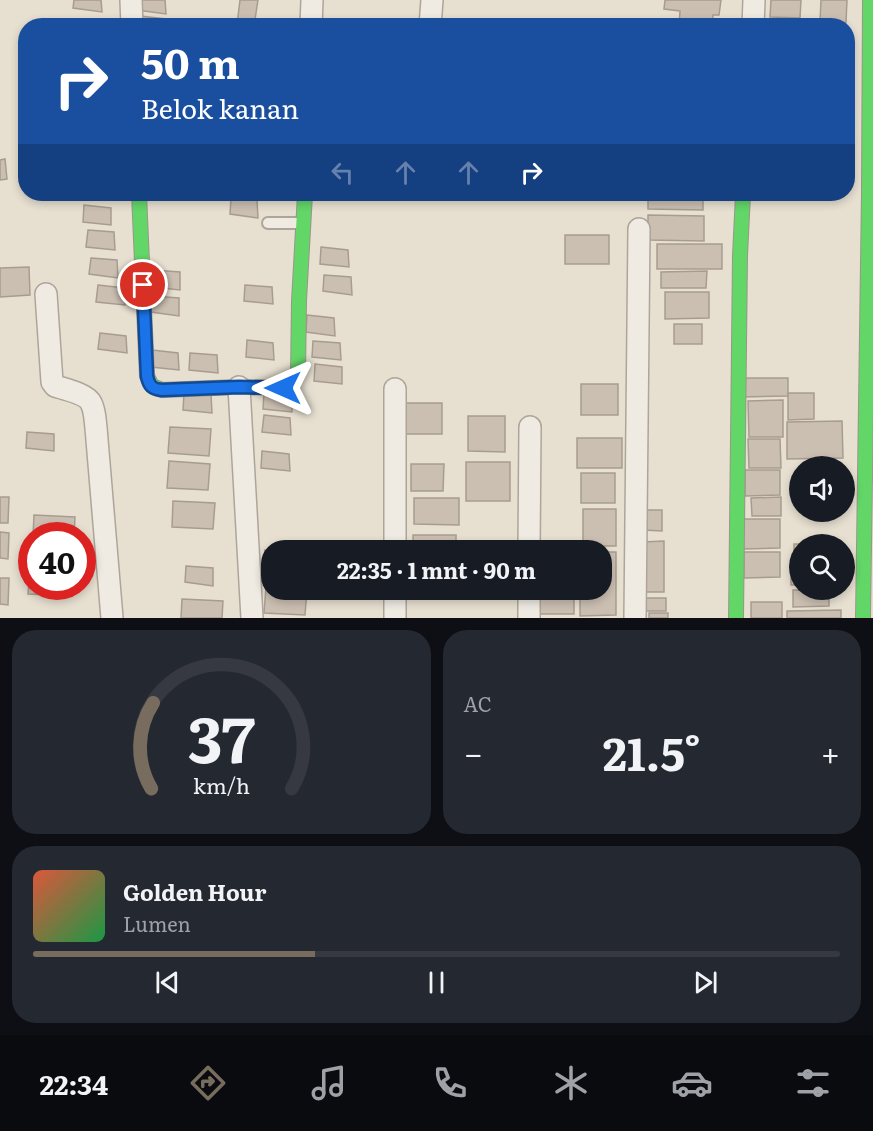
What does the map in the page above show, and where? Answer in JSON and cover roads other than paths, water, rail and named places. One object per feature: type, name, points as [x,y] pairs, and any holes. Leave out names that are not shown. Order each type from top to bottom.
[{"type":"street","points":[[131,0],[132,18]]},
{"type":"street","points":[[311,18],[312,0]]},
{"type":"street","points":[[431,18],[432,0]]},
{"type":"street","points":[[753,18],[754,0]]},
{"type":"street","points":[[863,618],[870,0]]},
{"type":"street","points":[[139,201],[147,376],[149,384],[154,389],[162,390],[283,388],[296,382],[305,201]]},
{"type":"street","points":[[736,618],[743,201]]},
{"type":"street","points":[[635,618],[639,229]]},
{"type":"street","points":[[46,294],[52,382],[55,386],[90,400],[93,407],[112,618]]},
{"type":"street","points":[[239,387],[252,618]]},
{"type":"street","points":[[395,388],[395,540]]},
{"type":"street","points":[[529,540],[530,427]]},
{"type":"street","points":[[394,600],[394,618]]},
{"type":"street","points":[[528,618],[529,600]]},
{"type":"lane","points":[[268,223],[303,223]]}]
